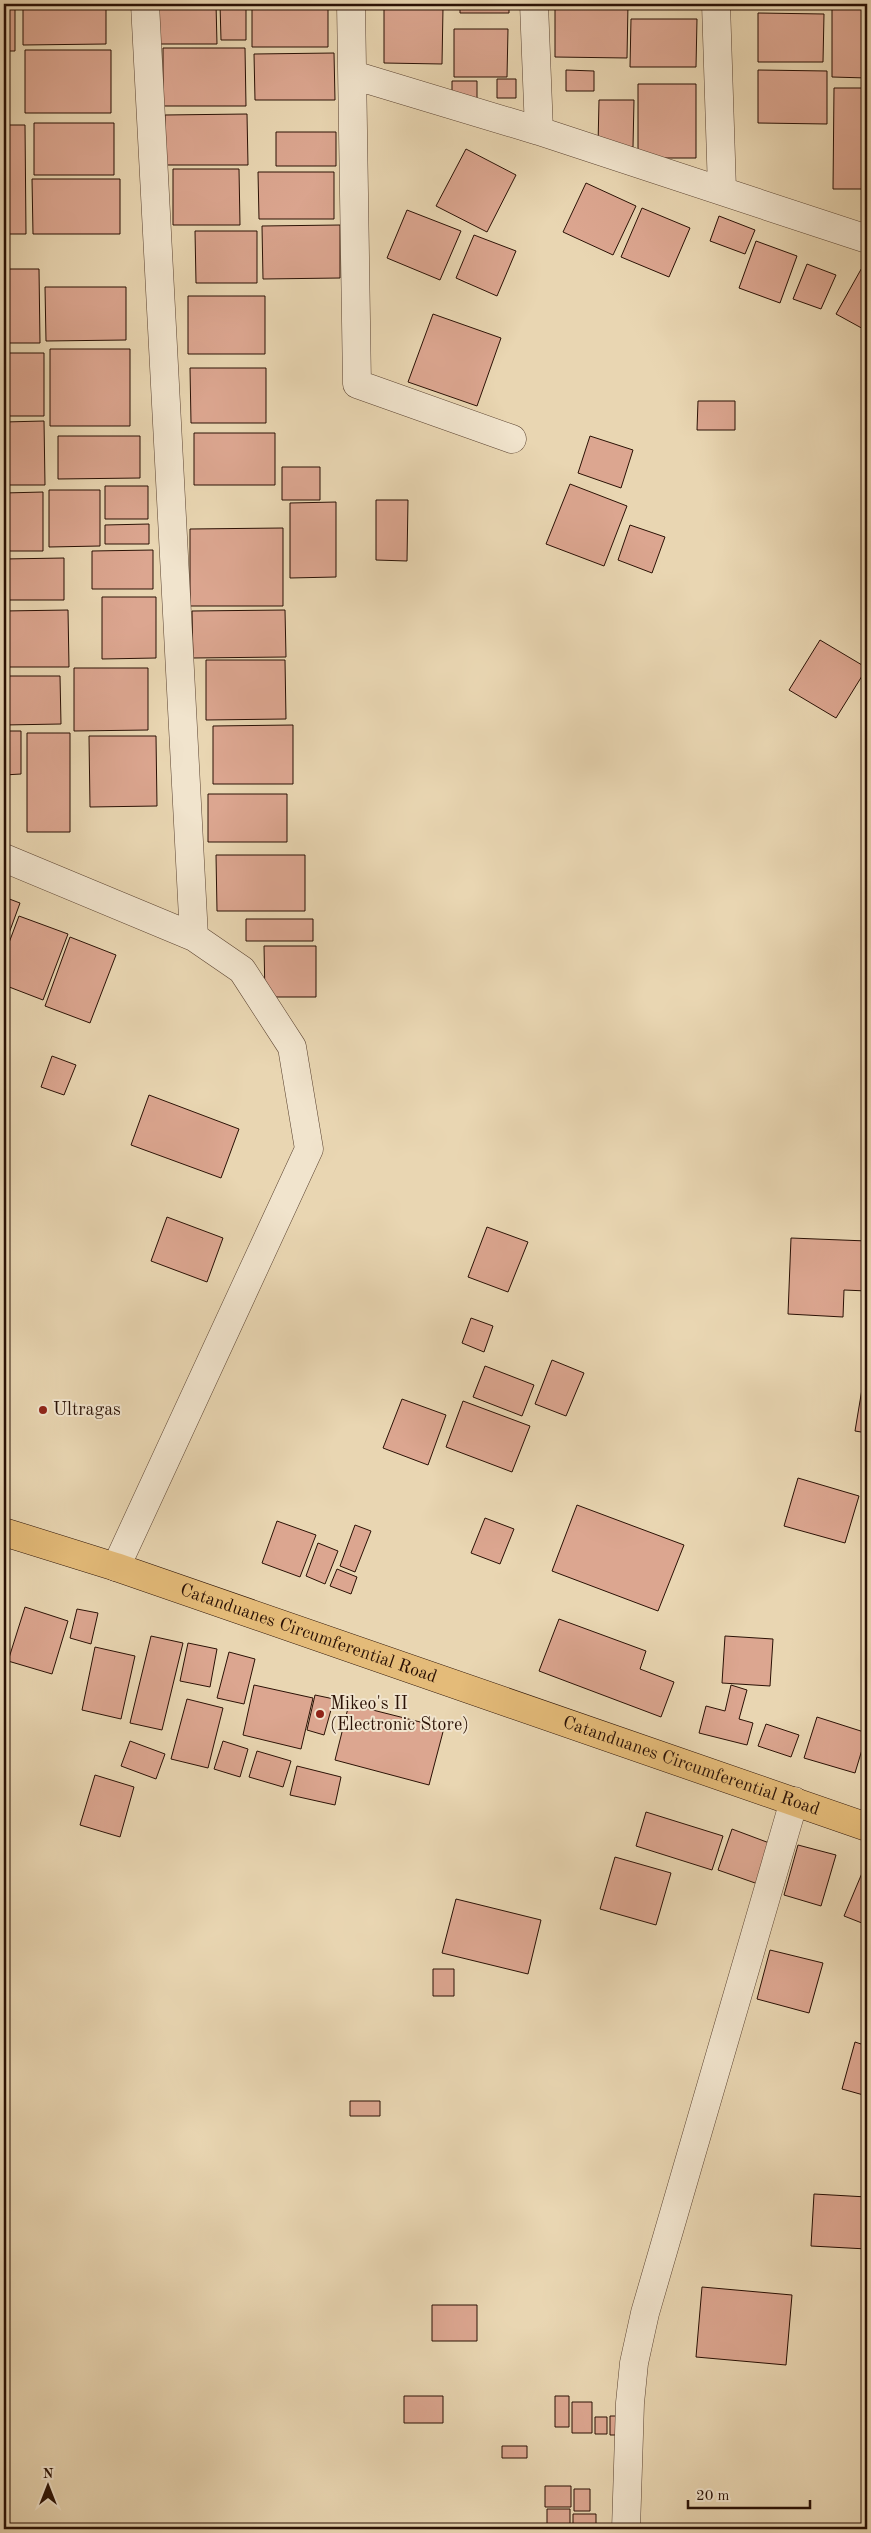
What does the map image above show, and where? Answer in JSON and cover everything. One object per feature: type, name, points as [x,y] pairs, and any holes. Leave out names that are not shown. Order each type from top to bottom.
[{"type":"main road","name":"Catanduanes Circumferential Road","points":[[4,1532],[116,1567],[867,1827]]},
{"type":"street","points":[[145,4],[194,938]]},
{"type":"street","points":[[351,4],[357,384],[512,439]]},
{"type":"street","points":[[534,4],[539,131]]},
{"type":"street","points":[[716,4],[722,190]]},
{"type":"street","points":[[353,76],[539,131],[867,239]]},
{"type":"street","points":[[4,858],[194,938],[242,970],[292,1047],[309,1149],[116,1567]]},
{"type":"street","points":[[626,2529],[630,2403],[634,2363],[645,2313],[794,1802]]},
{"type":"building","points":[[23,4],[106,4],[106,44],[23,45]]},
{"type":"building","points":[[153,4],[216,4],[217,44],[153,44]]},
{"type":"building","points":[[220,4],[246,4],[246,40],[221,40]]},
{"type":"building","points":[[252,4],[328,4],[328,47],[252,47]]},
{"type":"building","points":[[460,4],[509,4],[509,13],[460,13]]},
{"type":"building","points":[[555,4],[628,4],[627,58],[555,57]]},
{"type":"building","points":[[638,4],[698,4],[698,7],[638,7]]},
{"type":"building","points":[[384,7],[443,8],[442,64],[384,63]]},
{"type":"building","points":[[832,7],[867,7],[867,78],[832,77]]},
{"type":"building","points":[[4,8],[15,8],[15,51],[4,51]]},
{"type":"building","points":[[758,13],[824,14],[823,62],[758,62]]},
{"type":"building","points":[[631,19],[697,19],[696,67],[630,67]]},
{"type":"building","points":[[454,29],[508,29],[507,77],[454,77]]},
{"type":"building","points":[[163,48],[245,48],[246,106],[163,106]]},
{"type":"building","points":[[25,50],[111,50],[111,113],[25,113]]},
{"type":"building","points":[[334,53],[335,100],[255,100],[254,54]]},
{"type":"building","points":[[566,70],[594,71],[594,91],[566,91]]},
{"type":"building","points":[[758,70],[827,71],[827,124],[758,123]]},
{"type":"building","points":[[497,79],[516,79],[516,98],[497,98]]},
{"type":"building","points":[[452,81],[477,81],[477,98],[452,98]]},
{"type":"building","points":[[638,84],[696,84],[696,158],[638,158]]},
{"type":"building","points":[[834,88],[867,88],[867,189],[833,189]]},
{"type":"building","points":[[599,100],[634,100],[633,147],[598,146]]},
{"type":"building","points":[[247,114],[248,165],[165,165],[165,115]]},
{"type":"building","points":[[34,123],[114,123],[114,175],[34,175]]},
{"type":"building","points":[[4,125],[25,125],[26,234],[4,234]]},
{"type":"building","points":[[276,132],[336,132],[336,166],[276,166]]},
{"type":"building","points":[[466,149],[516,175],[487,232],[436,206]]},
{"type":"building","points":[[173,169],[239,169],[240,225],[173,225]]},
{"type":"building","points":[[258,172],[334,172],[334,219],[259,219]]},
{"type":"building","points":[[32,179],[120,179],[120,234],[33,234]]},
{"type":"building","points":[[586,183],[636,206],[613,255],[563,232]]},
{"type":"building","points":[[642,208],[690,228],[669,277],[621,257]]},
{"type":"building","points":[[407,210],[461,231],[440,280],[387,258]]},
{"type":"building","points":[[719,216],[755,230],[745,254],[710,241]]},
{"type":"building","points":[[340,225],[340,278],[263,279],[262,226]]},
{"type":"building","points":[[195,231],[257,231],[257,283],[196,283]]},
{"type":"building","points":[[474,235],[516,251],[497,296],[456,278]]},
{"type":"building","points":[[756,241],[797,256],[780,303],[739,288]]},
{"type":"building","points":[[807,264],[836,275],[821,309],[793,299]]},
{"type":"building","points":[[864,264],[867,266],[867,331],[836,314]]},
{"type":"building","points":[[4,269],[39,269],[40,343],[4,343]]},
{"type":"building","points":[[45,287],[126,287],[126,340],[46,341]]},
{"type":"building","points":[[188,296],[265,296],[265,354],[188,354]]},
{"type":"building","points":[[433,314],[501,338],[477,406],[408,382]]},
{"type":"building","points":[[50,349],[130,349],[130,426],[50,426]]},
{"type":"building","points":[[4,353],[44,353],[44,416],[4,416]]},
{"type":"building","points":[[190,368],[266,368],[266,423],[191,423]]},
{"type":"building","points":[[698,401],[735,401],[735,430],[697,430]]},
{"type":"building","points":[[44,421],[45,485],[4,485],[4,422]]},
{"type":"building","points":[[194,433],[275,433],[275,485],[194,485]]},
{"type":"building","points":[[58,436],[140,436],[140,478],[58,479]]},
{"type":"building","points":[[590,436],[633,450],[621,488],[578,473]]},
{"type":"building","points":[[282,467],[320,467],[320,500],[282,500]]},
{"type":"building","points":[[570,484],[627,506],[604,566],[546,544]]},
{"type":"building","points":[[105,486],[148,486],[148,519],[105,519]]},
{"type":"building","points":[[49,490],[100,490],[100,546],[49,547]]},
{"type":"building","points":[[43,492],[43,551],[4,551],[4,493]]},
{"type":"building","points":[[376,500],[408,500],[407,561],[376,560]]},
{"type":"building","points":[[336,502],[336,577],[290,578],[290,503]]},
{"type":"building","points":[[149,524],[149,544],[105,544],[105,525]]},
{"type":"building","points":[[630,525],[665,537],[652,573],[618,560]]},
{"type":"building","points":[[283,528],[283,606],[190,606],[190,529]]},
{"type":"building","points":[[153,550],[153,589],[92,589],[92,551]]},
{"type":"building","points":[[64,558],[64,600],[4,600],[4,559]]},
{"type":"building","points":[[102,597],[156,597],[156,658],[102,659]]},
{"type":"building","points":[[68,610],[69,667],[4,667],[4,611]]},
{"type":"building","points":[[285,610],[286,657],[193,658],[192,611]]},
{"type":"building","points":[[820,640],[867,668],[836,718],[789,690]]},
{"type":"building","points":[[206,660],[285,660],[286,719],[206,720]]},
{"type":"building","points":[[74,668],[148,668],[148,730],[74,731]]},
{"type":"building","points":[[4,676],[60,676],[61,724],[4,725]]},
{"type":"building","points":[[293,725],[293,784],[213,784],[213,726]]},
{"type":"building","points":[[4,731],[21,731],[21,774],[4,775]]},
{"type":"building","points":[[27,733],[70,733],[70,832],[27,832]]},
{"type":"building","points":[[89,736],[156,736],[157,806],[90,807]]},
{"type":"building","points":[[208,794],[287,794],[287,842],[208,842]]},
{"type":"building","points":[[216,855],[305,855],[305,911],[217,911]]},
{"type":"building","points":[[4,897],[20,903],[4,947]]},
{"type":"building","points":[[19,916],[68,934],[43,1000],[4,985],[4,956]]},
{"type":"building","points":[[246,919],[313,919],[313,941],[246,941]]},
{"type":"building","points":[[70,937],[116,955],[90,1023],[45,1006]]},
{"type":"building","points":[[264,946],[316,946],[316,997],[265,997]]},
{"type":"building","points":[[52,1056],[76,1065],[64,1095],[41,1087]]},
{"type":"building","points":[[149,1095],[239,1129],[221,1178],[131,1145]]},
{"type":"building","points":[[167,1217],[223,1238],[207,1282],[151,1261]]},
{"type":"building","points":[[487,1227],[528,1242],[508,1292],[468,1277]]},
{"type":"building","points":[[791,1238],[867,1241],[867,1291],[844,1290],[843,1317],[788,1314]]},
{"type":"building","points":[[471,1318],[493,1326],[484,1352],[462,1343]]},
{"type":"building","points":[[552,1360],[584,1373],[566,1416],[535,1404]]},
{"type":"building","points":[[485,1366],[534,1385],[522,1416],[473,1397]]},
{"type":"building","points":[[863,1383],[867,1384],[867,1433],[855,1431]]},
{"type":"building","points":[[402,1399],[446,1415],[428,1465],[383,1448]]},
{"type":"building","points":[[463,1401],[530,1426],[512,1472],[446,1447]]},
{"type":"building","points":[[798,1478],[859,1496],[845,1543],[784,1526]]},
{"type":"building","points":[[577,1505],[684,1545],[658,1611],[552,1571]]},
{"type":"building","points":[[485,1518],[514,1529],[500,1564],[471,1553]]},
{"type":"building","points":[[277,1521],[316,1535],[300,1577],[262,1563]]},
{"type":"building","points":[[355,1525],[371,1531],[355,1572],[340,1566]]},
{"type":"building","points":[[318,1543],[338,1551],[325,1584],[306,1576]]},
{"type":"building","points":[[337,1569],[357,1577],[351,1594],[330,1586]]},
{"type":"building","points":[[25,1607],[68,1621],[52,1674],[8,1661]]},
{"type":"building","points":[[77,1609],[98,1613],[91,1644],[70,1638]]},
{"type":"building","points":[[559,1619],[646,1651],[640,1669],[674,1682],[661,1717],[539,1671]]},
{"type":"building","points":[[151,1636],[183,1643],[162,1730],[130,1723]]},
{"type":"building","points":[[725,1636],[773,1639],[770,1686],[722,1683]]},
{"type":"building","points":[[188,1643],[217,1649],[210,1687],[180,1681]]},
{"type":"building","points":[[95,1647],[135,1656],[121,1719],[82,1710]]},
{"type":"building","points":[[229,1652],[255,1659],[244,1704],[217,1698]]},
{"type":"building","points":[[254,1685],[313,1698],[301,1749],[243,1735]]},
{"type":"building","points":[[731,1685],[747,1690],[739,1719],[753,1723],[747,1745],[699,1733],[706,1706],[725,1711]]},
{"type":"building","name":"Mikeo's II (Electronic Store)","points":[[315,1695],[334,1699],[324,1735],[307,1730]]},
{"type":"building","points":[[187,1699],[223,1708],[208,1768],[171,1759]]},
{"type":"building","points":[[349,1704],[444,1728],[429,1785],[335,1760]]},
{"type":"building","points":[[817,1717],[867,1733],[855,1773],[804,1758]]},
{"type":"building","points":[[766,1724],[799,1735],[791,1757],[758,1746]]},
{"type":"building","points":[[130,1741],[165,1754],[156,1779],[121,1766]]},
{"type":"building","points":[[223,1741],[248,1749],[240,1777],[214,1769]]},
{"type":"building","points":[[257,1751],[291,1761],[283,1787],[249,1777]]},
{"type":"building","points":[[297,1766],[341,1777],[335,1805],[290,1795]]},
{"type":"building","points":[[95,1775],[134,1787],[120,1837],[80,1825]]},
{"type":"building","points":[[646,1812],[723,1836],[712,1870],[636,1846]]},
{"type":"building","points":[[732,1829],[772,1844],[758,1884],[718,1870]]},
{"type":"building","points":[[798,1845],[836,1855],[821,1906],[784,1895]]},
{"type":"building","points":[[615,1857],[671,1873],[656,1925],[600,1909]]},
{"type":"building","points":[[865,1866],[867,1866],[867,1925],[844,1916]]},
{"type":"building","points":[[456,1899],[541,1920],[528,1974],[442,1953]]},
{"type":"building","points":[[770,1950],[823,1963],[809,2013],[757,1999]]},
{"type":"building","points":[[433,1969],[454,1969],[454,1996],[433,1996]]},
{"type":"building","points":[[855,2042],[867,2046],[867,2096],[842,2089]]},
{"type":"building","points":[[350,2101],[380,2101],[380,2116],[350,2116]]},
{"type":"building","points":[[814,2194],[867,2197],[867,2249],[811,2246]]},
{"type":"building","points":[[702,2287],[792,2295],[786,2365],[696,2357]]},
{"type":"building","points":[[432,2305],[477,2305],[477,2341],[432,2341]]},
{"type":"building","points":[[404,2396],[443,2396],[443,2423],[404,2423]]},
{"type":"building","points":[[555,2396],[569,2396],[569,2427],[555,2427]]},
{"type":"building","points":[[572,2402],[592,2402],[592,2433],[572,2433]]},
{"type":"building","points":[[610,2416],[624,2416],[624,2435],[610,2435]]},
{"type":"building","points":[[595,2417],[607,2417],[607,2434],[595,2434]]},
{"type":"building","points":[[502,2446],[527,2446],[527,2458],[502,2458]]},
{"type":"building","points":[[545,2486],[571,2486],[571,2507],[545,2507]]},
{"type":"building","points":[[574,2489],[590,2489],[590,2511],[574,2511]]},
{"type":"building","points":[[547,2509],[570,2509],[570,2529],[547,2529]]},
{"type":"building","points":[[573,2514],[596,2514],[596,2529],[573,2529]]},
{"type":"place","name":"Ultragas","points":[[43,1410]]},
{"type":"place","name":"Mikeo's II (Electronic Store)","points":[[320,1714]]}]
